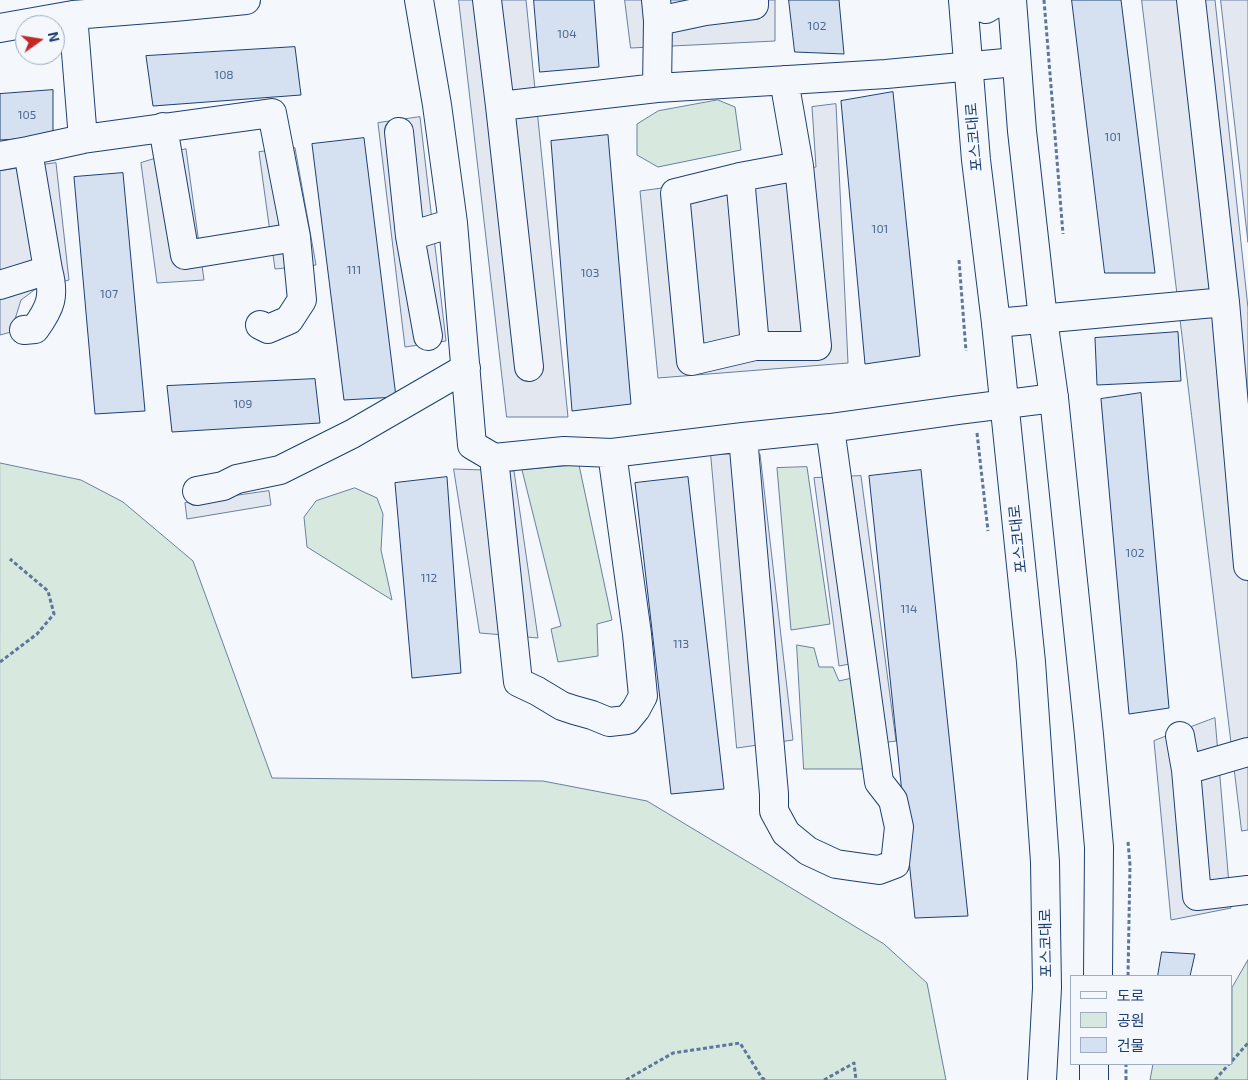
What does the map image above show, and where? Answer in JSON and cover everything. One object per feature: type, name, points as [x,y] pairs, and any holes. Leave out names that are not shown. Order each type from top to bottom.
[{"type":"main road","points":[[0,28],[73,15],[174,4],[246,0]]},
{"type":"main road","points":[[419,0],[437,105],[452,223],[472,445],[494,458],[564,451],[612,453],[830,428],[1054,398]]},
{"type":"main road","points":[[487,0],[529,367]]},
{"type":"main road","points":[[658,88],[657,10],[704,5],[754,5],[754,0]]},
{"type":"main road","points":[[963,0],[986,8],[1001,0]]},
{"type":"main road","name":"포스코대로","points":[[963,0],[976,160],[996,323],[1031,662],[1046,862],[1047,988],[1042,1080]]},
{"type":"main road","points":[[1012,0],[1022,131],[1043,319],[1054,398],[1100,847],[1098,975]]},
{"type":"main road","points":[[1191,0],[1225,302],[1248,566]]},
{"type":"main road","points":[[73,15],[83,139]]},
{"type":"main road","points":[[500,106],[658,88],[886,74],[1016,62]]},
{"type":"main road","points":[[784,80],[799,166],[817,346],[755,346],[691,360],[674,192],[799,166]]},
{"type":"main road","points":[[0,156],[28,152],[83,139],[272,113],[296,237],[302,300],[289,320],[268,329],[260,325]]},
{"type":"main road","points":[[163,127],[185,255],[296,237]]},
{"type":"main road","points":[[399,132],[410,236],[428,336]]},
{"type":"main road","points":[[24,330],[36,329],[51,303],[52,284],[28,152]]},
{"type":"main road","points":[[740,177],[755,346]]},
{"type":"main road","points":[[410,236],[452,223]]},
{"type":"main road","points":[[0,285],[48,270]]},
{"type":"main road","points":[[996,323],[1225,302]]},
{"type":"main road","points":[[197,491],[222,486],[237,479],[281,479],[352,434],[466,368]]},
{"type":"main road","points":[[743,437],[774,811],[786,833],[808,851],[836,864],[879,870],[895,864],[899,827],[894,800],[879,782],[830,428]]},
{"type":"main road","points":[[494,458],[518,682],[562,706],[609,722],[627,720],[636,709],[642,696],[637,634],[612,453]]},
{"type":"main road","points":[[1180,736],[1186,770],[1197,896],[1248,890]]},
{"type":"main road","points":[[1186,770],[1248,752]]},
{"type":"main road","points":[[1094,1065],[1094,1080]]},
{"type":"path","points":[[1044,0],[1064,241]]},
{"type":"path","points":[[962,302],[966,351]]},
{"type":"path","points":[[976,428],[988,535]]},
{"type":"path","points":[[0,662],[37,634],[54,614],[48,591],[10,559]]},
{"type":"path","points":[[1128,975],[1130,865]]},
{"type":"path","points":[[626,1080],[672,1054],[740,1043],[762,1078],[766,1080]]},
{"type":"path","points":[[1233,1060],[1248,1043]]},
{"type":"path","points":[[824,1080],[854,1063],[856,1080]]},
{"type":"path","points":[[1126,1065],[1126,1080]]},
{"type":"path","points":[[1215,1080],[1228,1065]]},
{"type":"green space","points":[[718,100],[735,107],[741,150],[658,167],[637,155],[637,124],[658,111]]},
{"type":"green space","points":[[0,463],[81,480],[123,502],[193,561],[272,778],[543,781],[647,801],[884,944],[927,983],[946,1080],[0,1080]]},
{"type":"green space","points":[[579,465],[612,620],[597,624],[598,656],[558,662],[551,629],[561,626],[522,470]]},
{"type":"green space","points":[[807,467],[830,624],[791,630],[777,468]]},
{"type":"green space","points":[[355,488],[377,498],[383,514],[381,550],[392,600],[307,547],[304,517],[316,501]]},
{"type":"green space","points":[[797,645],[814,648],[819,667],[833,667],[839,681],[852,678],[870,769],[804,769]]},
{"type":"green space","points":[[1248,960],[1248,1080],[1150,1080],[1153,1065],[1233,1065],[1233,986]]},
{"type":"shaded area","points":[[459,0],[526,0],[568,417],[507,417]]},
{"type":"shaded area","points":[[625,0],[775,0],[775,41],[631,48]]},
{"type":"shaded area","points":[[1142,0],[1215,0],[1248,308],[1248,830],[1242,831]]},
{"type":"shaded area","points":[[1221,0],[1248,0],[1248,242]]},
{"type":"shaded area","points":[[836,104],[848,363],[658,378],[640,191],[816,167],[812,107]]},
{"type":"shaded area","points":[[420,117],[446,341],[405,347],[378,123]]},
{"type":"shaded area","points":[[295,148],[316,265],[275,269],[259,152]]},
{"type":"shaded area","points":[[186,149],[204,280],[157,283],[141,163]]},
{"type":"shaded area","points":[[56,163],[69,280],[37,288],[21,300],[11,332],[0,335],[0,171]]},
{"type":"shaded area","points":[[711,454],[760,454],[793,740],[737,748]]},
{"type":"shaded area","points":[[454,469],[514,471],[538,638],[480,633]]},
{"type":"shaded area","points":[[861,476],[896,741],[867,745],[855,663],[839,666],[814,478]]},
{"type":"shaded area","points":[[269,491],[271,505],[187,519],[185,503]]},
{"type":"shaded area","points":[[1215,718],[1231,908],[1171,920],[1154,741]]},
{"type":"building","points":[[534,0],[594,0],[599,67],[540,72]]},
{"type":"building","points":[[789,0],[839,0],[844,54],[795,52]]},
{"type":"building","points":[[1072,0],[1121,0],[1155,273],[1105,273]]},
{"type":"building","points":[[295,47],[301,95],[153,106],[146,56]]},
{"type":"building","points":[[53,90],[53,137],[0,140],[0,94]]},
{"type":"building","points":[[893,92],[920,356],[865,364],[841,101]]},
{"type":"building","points":[[608,135],[631,404],[572,411],[551,141]]},
{"type":"building","points":[[364,138],[396,397],[344,400],[312,144]]},
{"type":"building","points":[[123,173],[145,411],[95,414],[74,177]]},
{"type":"building","points":[[1178,332],[1181,381],[1097,385],[1095,338]]},
{"type":"building","points":[[315,379],[320,423],[172,432],[167,386]]},
{"type":"building","points":[[1141,393],[1169,708],[1129,714],[1101,399]]},
{"type":"building","points":[[921,470],[968,916],[915,918],[869,476]]},
{"type":"building","points":[[447,477],[461,673],[412,678],[395,483]]},
{"type":"building","points":[[688,477],[724,789],[671,794],[635,483]]},
{"type":"building","points":[[1162,952],[1195,954],[1190,975],[1158,975]]}]
